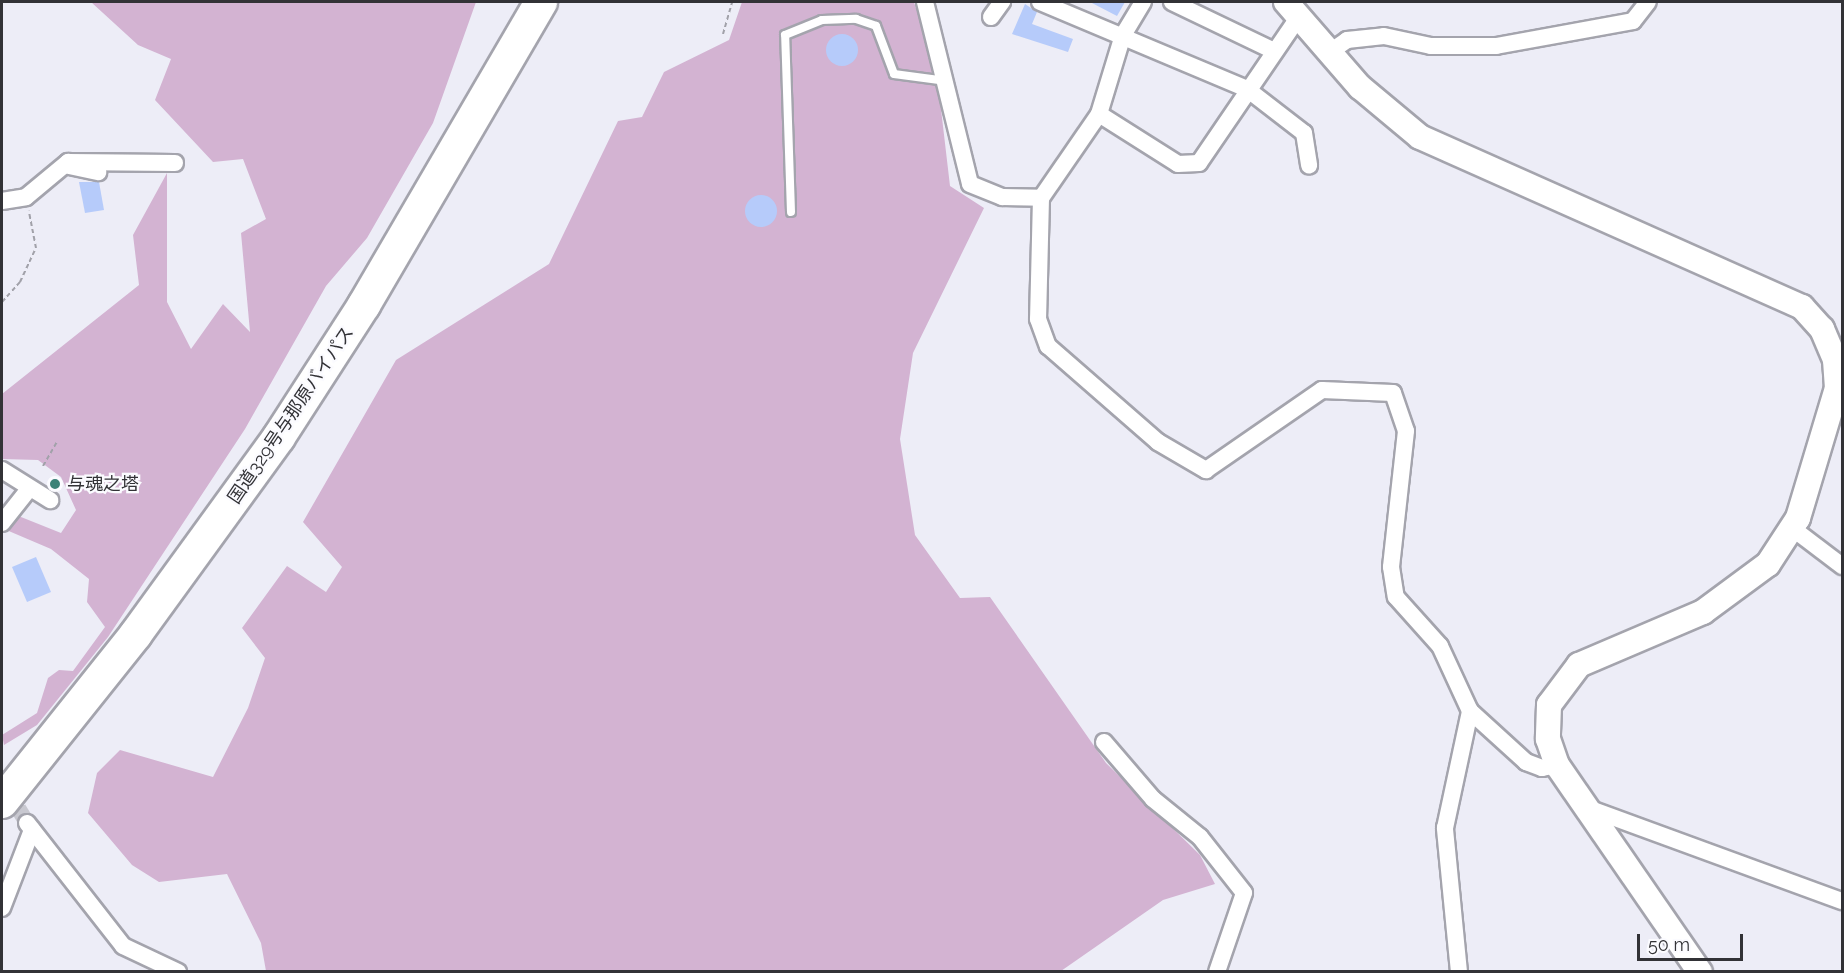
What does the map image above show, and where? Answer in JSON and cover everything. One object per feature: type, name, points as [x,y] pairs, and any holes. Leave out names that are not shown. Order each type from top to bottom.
[{"type":"highway","name":"国道329号与那原バイパス","points":[[2,802],[149,617],[279,437],[364,305],[541,2]]},
{"type":"street","points":[[924,2],[948,81],[970,184],[1002,197],[1041,198]]},
{"type":"street","points":[[991,17],[1002,2]]},
{"type":"street","points":[[1040,2],[1247,89],[1304,133],[1309,166]]},
{"type":"street","points":[[1143,2],[1123,35],[1098,114],[1041,198],[1038,319],[1048,346],[1158,442],[1206,470],[1322,390],[1393,393],[1406,431],[1390,567],[1396,597],[1440,646],[1470,711],[1526,762],[1542,768],[1557,765]]},
{"type":"street","points":[[1172,2],[1272,50]]},
{"type":"street","points":[[1330,52],[1347,40],[1384,36],[1431,46],[1496,46],[1633,21],[1648,2]]},
{"type":"street","points":[[1098,114],[1178,165],[1190,166],[1208,154],[1272,50],[1293,8],[1330,52],[1395,120],[1448,153],[1802,307],[1822,329],[1835,360],[1837,388],[1792,528],[1768,564],[1703,612],[1621,644],[1573,672],[1549,705],[1548,739],[1557,765],[1700,972]]},
{"type":"street","points":[[2,201],[26,197],[64,165],[87,158],[175,163]]},
{"type":"street","points":[[64,165],[98,172]]},
{"type":"street","points":[[2,470],[29,489],[51,500]]},
{"type":"street","points":[[2,523],[29,489]]},
{"type":"street","points":[[1792,528],[1842,567]]},
{"type":"street","points":[[1459,972],[1445,828],[1470,711]]},
{"type":"street","points":[[1104,742],[1153,799],[1200,837],[1244,893],[1218,971]]},
{"type":"street","points":[[1585,807],[1842,902]]},
{"type":"street","points":[[2,908],[29,826],[123,946],[178,972]]},
{"type":"lane","points":[[791,212],[785,35],[822,20],[856,19],[876,26],[894,74],[948,81]]},
{"type":"path","points":[[723,34],[732,2]]},
{"type":"path","points":[[2,302],[20,282],[36,248],[26,197]]},
{"type":"path","points":[[43,466],[57,442]]},
{"type":"shaded area","points":[[91,2],[476,2],[433,123],[367,238],[326,286],[245,429],[108,637],[37,725],[4,745],[2,735],[37,713],[48,678],[59,670],[73,671],[105,627],[87,602],[89,579],[51,549],[4,529],[16,515],[61,533],[76,510],[61,477],[38,460],[2,459],[2,394],[139,285],[133,235],[167,173],[167,302],[191,349],[223,304],[250,332],[241,233],[266,219],[243,159],[213,162],[155,100],[171,59],[138,45]]},
{"type":"shaded area","points":[[742,2],[914,2],[937,75],[950,186],[984,208],[913,353],[900,439],[915,535],[960,598],[990,597],[1106,763],[1200,855],[1215,884],[1163,900],[1061,971],[266,971],[261,943],[227,874],[159,882],[132,865],[88,813],[97,773],[120,750],[213,777],[248,708],[265,658],[242,628],[287,566],[326,592],[342,567],[303,522],[396,360],[549,264],[618,121],[642,117],[664,72],[729,40]]},
{"type":"building","points":[[1090,2],[1125,2],[1117,16]]},
{"type":"building","points":[[1025,4],[1037,12],[1032,24],[1073,39],[1068,52],[1012,34]]},
{"type":"building","points":[[842,34],[854,38],[858,50],[854,62],[842,66],[830,62],[826,50],[830,38]]},
{"type":"building","points":[[79,182],[99,182],[104,210],[85,213]]},
{"type":"building","points":[[761,195],[773,199],[777,211],[773,223],[761,227],[749,223],[745,211],[749,199]]},
{"type":"building","points":[[36,557],[51,592],[27,602],[12,567]]},
{"type":"tunnel","points":[[6,788],[27,823]]},
{"type":"place","name":"与魂之塔","points":[[55,484]]}]
